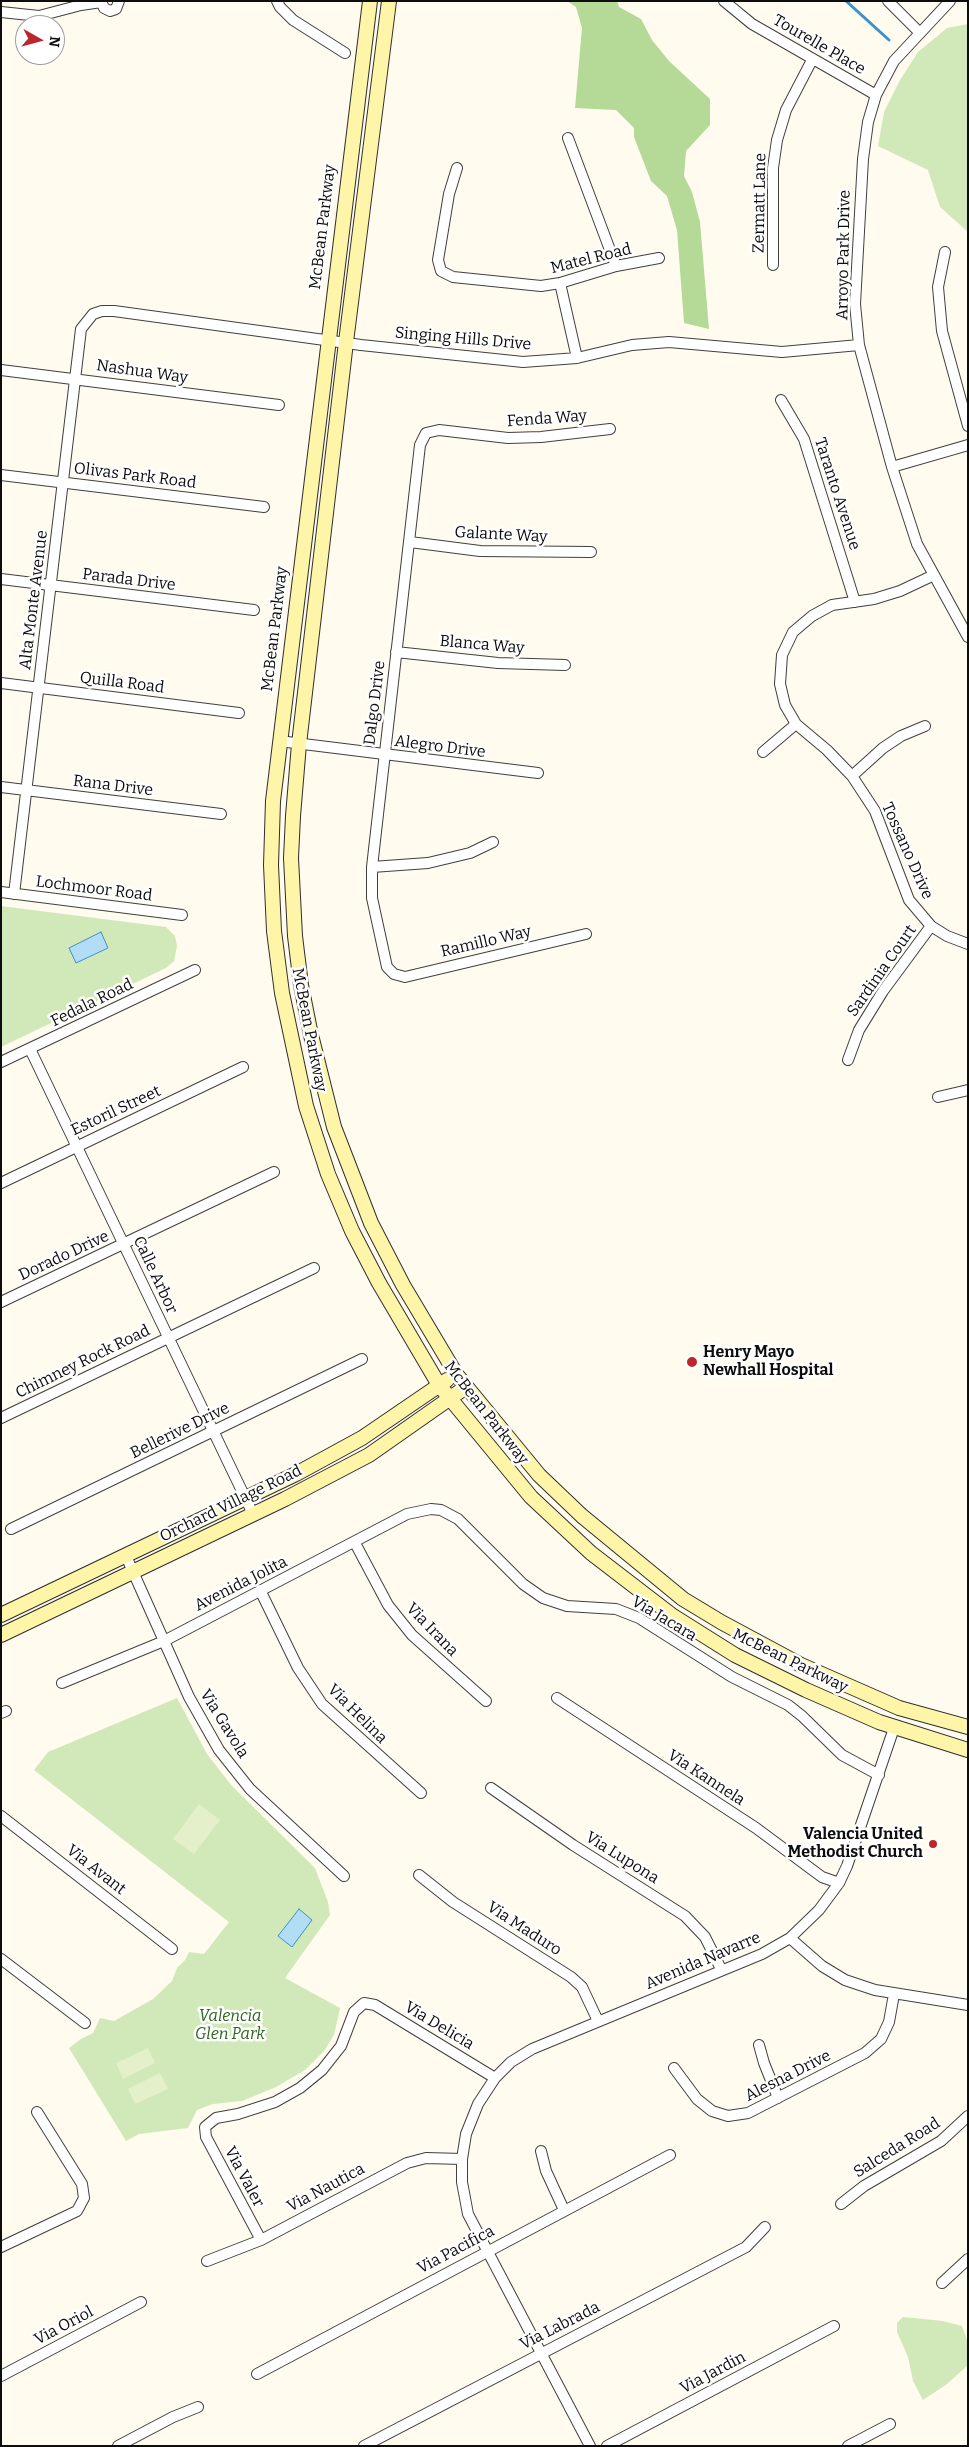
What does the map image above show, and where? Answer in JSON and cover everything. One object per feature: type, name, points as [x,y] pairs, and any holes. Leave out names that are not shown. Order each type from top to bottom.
[{"type":"main road","name":"McBean Parkway","points":[[370,1],[327,339],[272,810],[274,931],[282,993],[306,1106],[328,1174],[352,1231],[379,1283],[439,1385],[531,1497],[591,1553],[673,1616],[735,1655],[806,1690],[894,1728],[968,1750]]},
{"type":"main road","name":"McBean Parkway","points":[[389,1],[346,342],[299,744],[291,858],[295,936],[310,1035],[334,1128],[371,1224],[403,1285],[456,1374],[539,1475],[582,1516],[683,1599],[801,1665],[899,1708],[968,1727]]},
{"type":"main road","points":[[306,1106],[317,1120],[334,1128]]},
{"type":"main road","name":"Orchard Village Road","points":[[1,1615],[337,1452],[456,1374]]},
{"type":"main road","name":"Orchard Village Road","points":[[1,1635],[253,1514],[369,1455],[466,1387]]},
{"type":"street","points":[[1,12],[40,16],[81,5],[101,2],[104,8],[110,11],[116,9],[119,1]]},
{"type":"street","points":[[277,1],[280,8],[292,20],[345,53]]},
{"type":"street","name":"Tourelle Place","points":[[724,1],[752,24],[876,95]]},
{"type":"street","points":[[888,1],[919,32]]},
{"type":"street","name":"Arroyo Park Drive","points":[[950,1],[919,32],[894,61],[876,95],[868,122],[863,158],[857,234],[855,304],[859,345],[892,467],[917,544],[968,637]]},
{"type":"street","name":"Zermatt Lane","points":[[773,265],[773,168],[777,140],[786,110],[812,60]]},
{"type":"street","points":[[568,138],[616,266]]},
{"type":"street","name":"Matel Road","points":[[457,168],[449,194],[438,260],[441,271],[453,277],[541,286],[560,283],[616,266],[659,258]]},
{"type":"street","points":[[945,252],[938,287],[942,331],[968,426]]},
{"type":"street","points":[[560,283],[577,358]]},
{"type":"street","name":"Singing Hills Drive","points":[[93,314],[102,311],[114,311],[346,342],[523,362],[577,358],[632,345],[669,342],[782,352],[859,345]]},
{"type":"street","name":"Alta Monte Avenue","points":[[14,894],[81,329],[93,314]]},
{"type":"street","name":"Nashua Way","points":[[1,370],[278,406]]},
{"type":"street","name":"Taranto Avenue","points":[[781,400],[804,439],[855,602]]},
{"type":"street","name":"Fenda Way","points":[[426,433],[439,430],[508,438],[541,437],[610,429]]},
{"type":"street","name":"Dalgo Drive","points":[[394,974],[387,967],[372,898],[372,868],[420,445],[426,433]]},
{"type":"street","points":[[892,467],[968,445]]},
{"type":"street","name":"Olivas Park Road","points":[[1,475],[264,507]]},
{"type":"street","name":"Galante Way","points":[[410,542],[489,552],[591,552]]},
{"type":"street","name":"Tossano Drive","points":[[934,575],[900,591],[874,599],[832,606],[819,612],[793,632],[782,656],[780,684],[785,704],[796,724],[827,750],[852,776],[875,811],[909,900],[931,926],[947,936],[968,944]]},
{"type":"street","name":"Parada Drive","points":[[1,579],[254,610]]},
{"type":"street","name":"Blanca Way","points":[[396,652],[498,663],[565,665]]},
{"type":"street","name":"Quilla Road","points":[[1,683],[239,713]]},
{"type":"street","points":[[763,752],[796,724]]},
{"type":"street","points":[[852,776],[883,748],[901,736],[925,726]]},
{"type":"street","name":"Alegro Drive","points":[[279,741],[538,774]]},
{"type":"street","name":"Rana Drive","points":[[1,787],[221,814]]},
{"type":"street","points":[[372,868],[428,863],[470,853],[493,842]]},
{"type":"street","name":"Lochmoor Road","points":[[1,892],[182,915]]},
{"type":"street","name":"Sardinia Court","points":[[848,1060],[859,1030],[883,991],[931,926]]},
{"type":"street","name":"Ramillo Way","points":[[394,974],[406,977],[586,934]]},
{"type":"street","name":"Fedala Road","points":[[1,1062],[195,970]]},
{"type":"street","name":"Calle Arbor","points":[[30,1049],[253,1514]]},
{"type":"street","name":"Estoril Street","points":[[1,1183],[243,1067]]},
{"type":"street","points":[[938,1098],[968,1090]]},
{"type":"street","name":"Dorado Drive","points":[[1,1302],[274,1172]]},
{"type":"street","name":"Chimney Rock Road","points":[[1,1418],[314,1268]]},
{"type":"street","name":"Bellerive Drive","points":[[11,1529],[362,1359]]},
{"type":"street","name":"Avenida Jolita","points":[[62,1683],[164,1641],[260,1590],[355,1543],[407,1514],[431,1509]]},
{"type":"street","name":"Via Jacara","points":[[431,1509],[441,1510],[458,1519],[523,1584],[542,1598],[567,1606],[616,1608],[639,1618],[732,1678],[788,1705],[842,1755],[879,1775]]},
{"type":"street","name":"Via Irana","points":[[355,1543],[388,1606],[412,1635],[486,1701]]},
{"type":"street","name":"Via Gavola","points":[[126,1556],[189,1697],[219,1750],[250,1789],[344,1876]]},
{"type":"street","name":"Via Helina","points":[[260,1590],[298,1668],[322,1704],[421,1793]]},
{"type":"street","name":"Via Kannela","points":[[558,1698],[756,1828],[822,1877],[839,1883]]},
{"type":"street","name":"Avenida Navarre","points":[[590,2446],[468,2214],[462,2182],[462,2159],[466,2134],[478,2104],[496,2078],[511,2062],[532,2049],[721,1969],[762,1954],[790,1938],[819,1910],[839,1883],[855,1848],[894,1728]]},
{"type":"street","name":"Via Lupona","points":[[491,1788],[573,1845],[685,1916],[704,1937],[721,1969]]},
{"type":"street","name":"Via Avant","points":[[1,1816],[172,1949]]},
{"type":"street","name":"Via Maduro","points":[[419,1875],[453,1902],[571,1977],[582,1986],[598,2021]]},
{"type":"street","points":[[790,1938],[822,1966],[844,1980],[894,1994],[968,2005]]},
{"type":"street","points":[[1,1958],[85,2023]]},
{"type":"street","name":"Alesna Drive","points":[[674,2068],[697,2099],[712,2111],[728,2116],[748,2113],[870,2049],[880,2039],[889,2022],[894,1994]]},
{"type":"street","name":"Via Delicia","points":[[206,2127],[216,2118],[238,2114],[275,2102],[300,2088],[322,2070],[341,2046],[354,2012],[364,2003],[375,2005],[496,2078]]},
{"type":"street","points":[[759,2045],[778,2098]]},
{"type":"street","points":[[1,2247],[77,2210],[84,2198],[82,2184],[37,2112]]},
{"type":"street","name":"Salceda Road","points":[[841,2204],[864,2186],[941,2141],[968,2116]]},
{"type":"street","name":"Via Valer","points":[[206,2127],[206,2137],[261,2240]]},
{"type":"street","points":[[541,2151],[546,2171],[564,2210]]},
{"type":"street","name":"Via Pacifica","points":[[257,2374],[670,2155]]},
{"type":"street","name":"Via Nautica","points":[[206,2261],[261,2240],[407,2163],[426,2158],[462,2159]]},
{"type":"street","name":"Via Labrada","points":[[364,2446],[541,2352],[746,2247],[765,2227]]},
{"type":"street","points":[[942,2283],[968,2259]]},
{"type":"street","name":"Via Oriol","points":[[1,2376],[141,2302]]},
{"type":"street","name":"Via Jardin","points":[[607,2446],[834,2326]]},
{"type":"street","points":[[118,2446],[173,2417],[198,2407]]},
{"type":"street","points":[[848,2446],[890,2424]]},
{"type":"green space","points":[[567,1],[617,1],[619,7],[641,19],[652,40],[669,61],[710,99],[710,125],[686,151],[684,176],[692,192],[700,222],[709,329],[684,323],[677,230],[667,196],[651,181],[634,137],[634,128],[616,110],[575,108],[582,28],[576,7]]},
{"type":"green space","points":[[968,24],[968,232],[940,207],[928,170],[878,146],[884,112],[900,80],[918,52],[947,28]]},
{"type":"green space","points":[[1,906],[166,927],[175,936],[177,946],[174,961],[166,968],[1,1047]]},
{"type":"green space","name":"Valencia Glen Park","points":[[177,1698],[207,1754],[232,1786],[315,1868],[328,1902],[330,1915],[285,1978],[340,2008],[334,2035],[324,2051],[305,2070],[276,2087],[242,2101],[213,2104],[197,2110],[188,2128],[139,2134],[126,2141],[69,2048],[93,2033],[100,2018],[114,2021],[153,1999],[172,1981],[177,1968],[185,1960],[189,1952],[204,1954],[229,1922],[34,1770],[48,1752]]},
{"type":"green space","points":[[199,1804],[220,1820],[194,1854],[173,1839]]},
{"type":"green space","points":[[148,2048],[155,2063],[123,2079],[116,2063]]},
{"type":"green space","points":[[160,2073],[168,2089],[135,2104],[128,2089]]},
{"type":"green space","points":[[903,2317],[943,2321],[962,2326],[968,2342],[968,2365],[947,2384],[923,2400],[913,2381],[908,2357],[897,2332],[897,2323]]},
{"type":"water","points":[[101,932],[108,948],[76,963],[69,948]]},
{"type":"water","points":[[299,1909],[312,1920],[292,1947],[278,1936]]},
{"type":"waterway","points":[[846,1],[889,40]]},
{"type":"place","name":"Henry Mayo Newhall Hospital","points":[[692,1362]]},
{"type":"place","name":"Valencia United Methodist Church","points":[[933,1844]]}]
